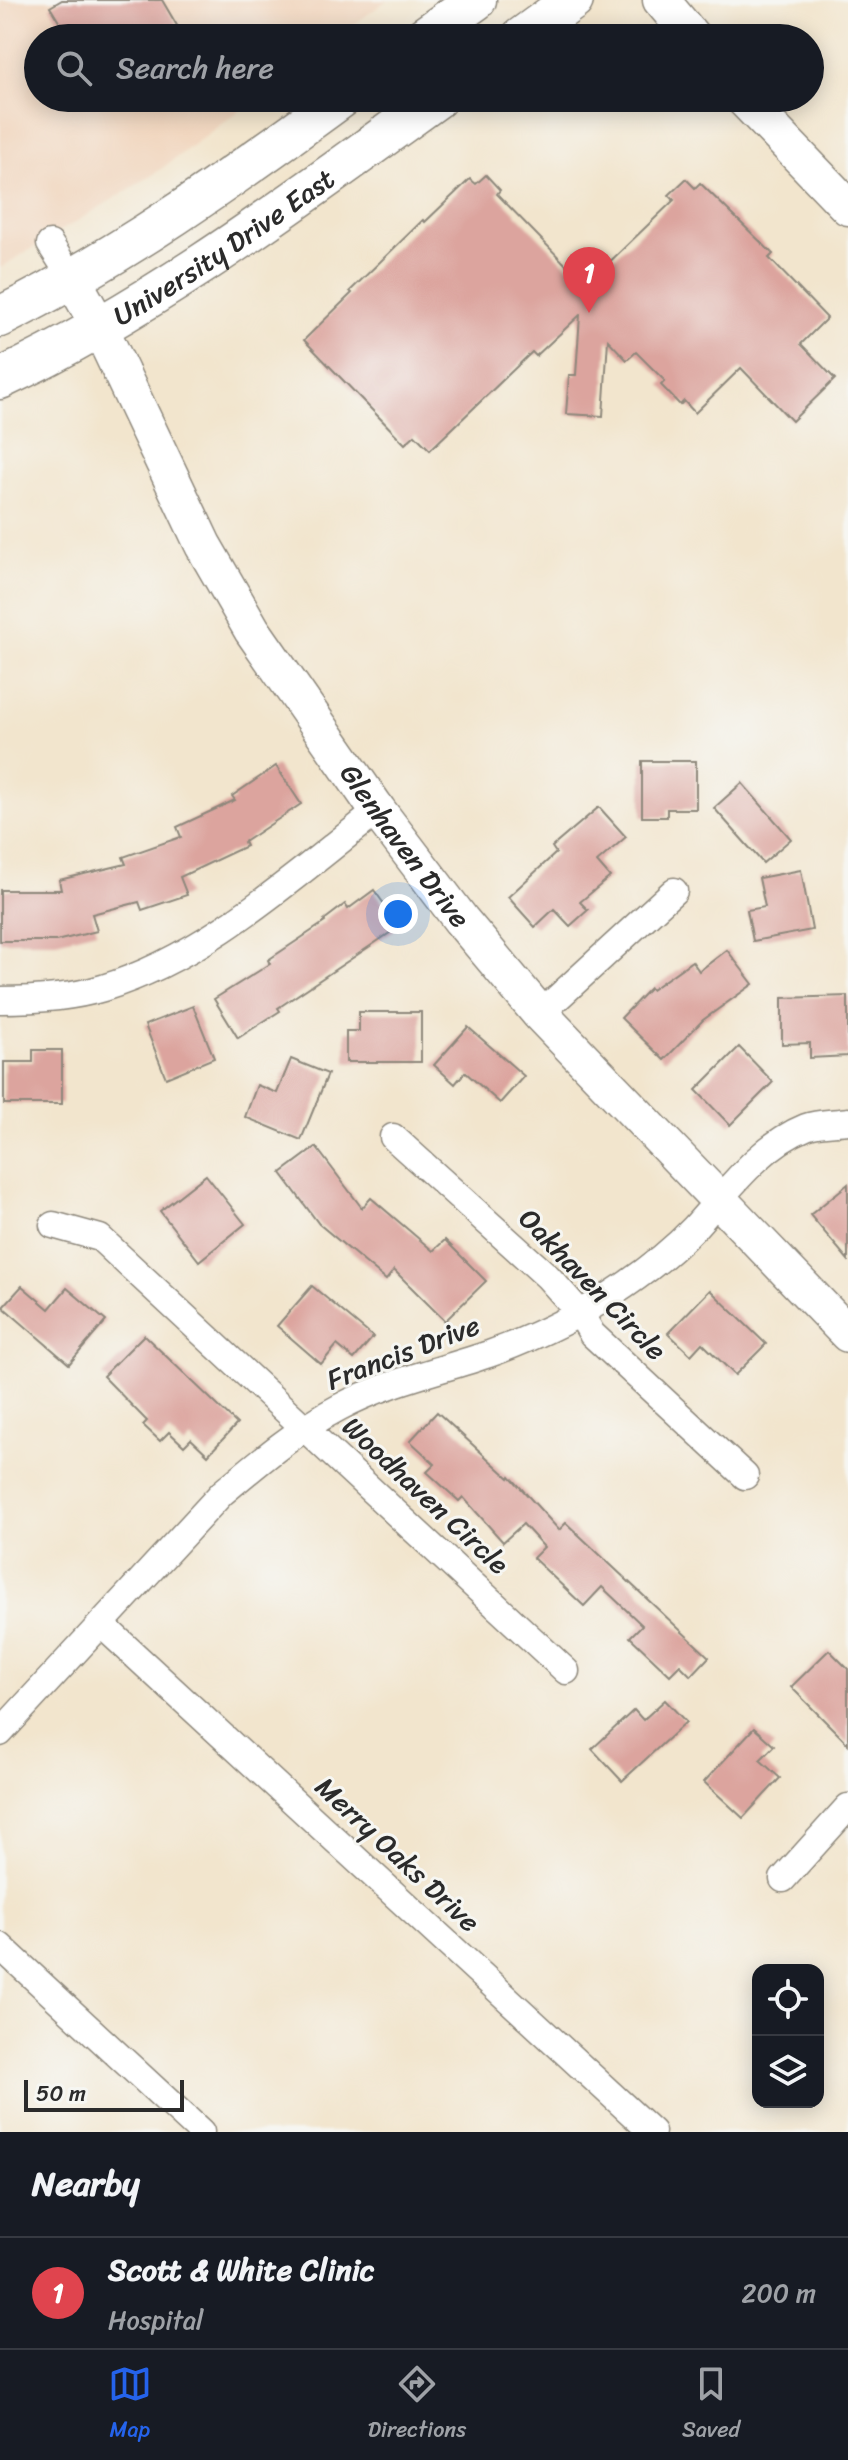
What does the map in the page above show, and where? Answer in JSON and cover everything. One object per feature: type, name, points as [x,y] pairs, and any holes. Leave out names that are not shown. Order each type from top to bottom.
[{"type":"main road","points":[[442,24],[475,0]]},
{"type":"main road","points":[[540,24],[573,0]]},
{"type":"main road","name":"University Drive East","points":[[0,317],[73,280],[253,163],[322,112]]},
{"type":"main road","name":"University Drive East","points":[[0,379],[100,328],[211,259],[417,112]]},
{"type":"street","points":[[661,0],[681,24]]},
{"type":"street","points":[[756,112],[848,207]]},
{"type":"street","points":[[50,244],[73,280]]},
{"type":"street","name":"Glenhaven Drive","points":[[73,280],[100,328],[203,545],[244,617],[378,811],[461,920],[540,1014],[848,1334]]},
{"type":"street","points":[[0,1000],[49,998],[102,988],[169,961],[223,929],[378,811]]},
{"type":"street","points":[[540,1014],[674,891]]},
{"type":"street","name":"Francis Drive","points":[[0,1733],[222,1493],[262,1459],[340,1407],[399,1382],[534,1336],[580,1313],[624,1286],[668,1252],[765,1152],[783,1138],[810,1125],[848,1121]]},
{"type":"street","name":"Oakhaven Circle","points":[[393,1137],[548,1277],[580,1313],[592,1334],[745,1476]]},
{"type":"street","name":"Woodhaven Circle","points":[[53,1225],[100,1238],[566,1671]]},
{"type":"street","name":"Merry Oaks Drive","points":[[101,1624],[652,2132]]},
{"type":"street","points":[[783,1879],[848,1807]]},
{"type":"street","points":[[0,1946],[201,2132]]},
{"type":"shaded area","points":[[0,0],[387,0],[355,24],[24,24],[24,112],[237,112],[154,174],[0,268]]},
{"type":"building","points":[[62,0],[162,0],[176,24],[60,24],[50,7]]},
{"type":"building","points":[[486,175],[500,190],[497,194],[574,273],[597,274],[674,200],[669,195],[686,179],[695,188],[700,183],[773,254],[769,258],[827,318],[801,344],[835,379],[792,421],[741,368],[695,413],[684,401],[680,405],[661,385],[665,381],[636,352],[627,360],[608,340],[603,416],[566,414],[569,375],[576,375],[580,315],[536,356],[532,352],[430,450],[415,435],[405,444],[304,340],[423,220],[425,222],[470,179],[476,184]]},
{"type":"building","points":[[642,761],[696,761],[696,809],[667,809],[667,817],[642,817]]},
{"type":"building","points":[[276,766],[301,804],[244,842],[246,846],[180,877],[187,895],[142,910],[139,902],[92,914],[97,931],[56,941],[0,941],[0,890],[61,890],[59,880],[126,864],[123,857],[181,837],[177,827],[235,800],[232,796]]},
{"type":"building","points":[[742,783],[791,839],[763,863],[714,808]]},
{"type":"building","points":[[599,807],[626,837],[597,862],[610,877],[580,902],[588,910],[570,926],[554,909],[535,927],[508,897],[556,853],[552,847]]},
{"type":"building","points":[[801,870],[812,930],[753,941],[747,910],[765,907],[759,878]]},
{"type":"building","points":[[374,890],[400,926],[238,1038],[214,999],[270,964],[268,960],[325,922],[345,904],[348,909]]},
{"type":"building","points":[[727,950],[753,984],[703,1020],[664,1060],[621,1018],[650,988],[692,961],[699,971]]},
{"type":"building","points":[[848,996],[848,1056],[810,1058],[810,1043],[782,1044],[782,998]]},
{"type":"building","points":[[193,1006],[214,1058],[166,1078],[145,1025]]},
{"type":"building","points":[[359,1012],[421,1012],[421,1062],[346,1062],[346,1031],[359,1031]]},
{"type":"building","points":[[468,1027],[524,1076],[500,1103],[465,1072],[455,1084],[434,1065]]},
{"type":"building","points":[[739,1047],[773,1082],[730,1125],[696,1090]]},
{"type":"building","points":[[33,1050],[62,1050],[62,1104],[4,1104],[4,1062],[33,1062]]},
{"type":"building","points":[[291,1059],[328,1074],[301,1140],[245,1117],[257,1085],[277,1093]]},
{"type":"building","points":[[316,1147],[362,1208],[371,1198],[433,1251],[445,1240],[486,1281],[445,1321],[394,1270],[386,1280],[319,1224],[281,1173]]},
{"type":"building","points":[[206,1175],[245,1224],[199,1261],[160,1211]]},
{"type":"building","points":[[848,1184],[848,1260],[810,1215]]},
{"type":"building","points":[[22,1286],[49,1309],[67,1288],[106,1321],[69,1364],[3,1307]]},
{"type":"building","points":[[312,1286],[373,1337],[354,1359],[337,1345],[321,1364],[277,1326]]},
{"type":"building","points":[[710,1290],[766,1344],[735,1375],[702,1343],[691,1355],[668,1333]]},
{"type":"building","points":[[144,1335],[237,1424],[208,1455],[191,1439],[184,1446],[169,1432],[160,1441],[143,1425],[147,1421],[103,1376]]},
{"type":"building","points":[[437,1412],[510,1476],[559,1530],[566,1523],[709,1657],[691,1676],[680,1665],[670,1675],[630,1637],[642,1625],[602,1587],[584,1606],[533,1558],[544,1547],[523,1524],[503,1542],[463,1497],[459,1501],[427,1472],[435,1464],[410,1441]]},
{"type":"building","points":[[829,1650],[848,1669],[848,1744],[791,1687]]},
{"type":"building","points":[[665,1700],[686,1722],[622,1781],[592,1749],[634,1710],[643,1720]]},
{"type":"building","points":[[754,1728],[774,1746],[760,1760],[780,1778],[743,1818],[704,1782]]},
{"type":"place","name":"Scott & White Clinic","points":[[589,313]]}]
